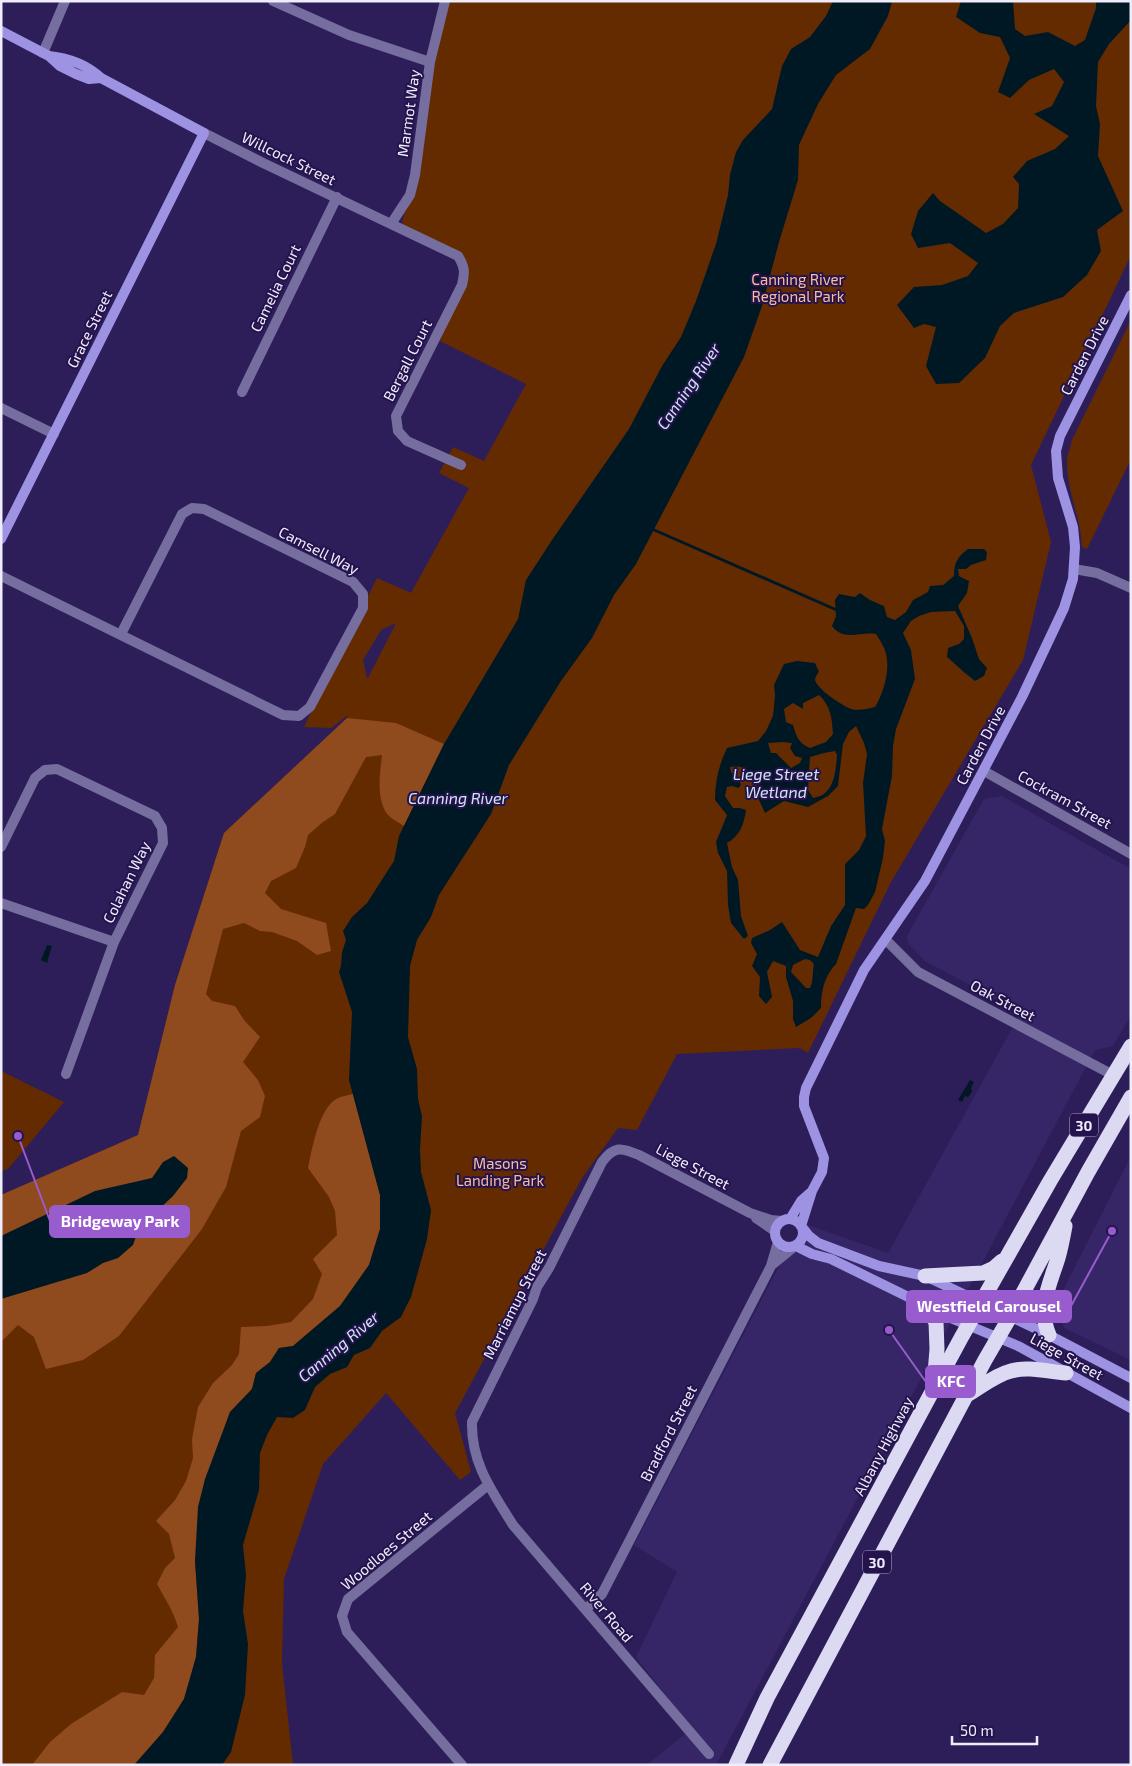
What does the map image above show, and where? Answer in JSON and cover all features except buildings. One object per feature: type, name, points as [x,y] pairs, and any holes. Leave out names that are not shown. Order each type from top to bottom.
[{"type":"highway","name":"Albany Highway","points":[[736,1765],[767,1698],[968,1326],[1006,1257],[1131,1046]]},
{"type":"highway","name":"30","points":[[770,1765],[965,1397],[1131,1097]]},
{"type":"highway","points":[[1049,1335],[1044,1325],[1043,1311],[1047,1289],[1058,1258],[1070,1206]]},
{"type":"highway","points":[[925,1276],[983,1273],[994,1268],[1006,1257]]},
{"type":"highway","points":[[926,1306],[936,1322],[937,1350],[933,1390]]},
{"type":"highway","points":[[965,1397],[993,1378],[1012,1370],[1024,1369],[1066,1373]]},
{"type":"street","points":[[46,54],[65,1]]},
{"type":"street","points":[[273,1],[348,35],[430,62]]},
{"type":"street","name":"Marmot Way","points":[[391,224],[410,195],[415,175],[430,62],[445,1]]},
{"type":"street","name":"Willcock Street","points":[[1,31],[46,54],[64,57],[93,70],[101,78],[204,133],[458,256],[464,265]]},
{"type":"street","name":"Grace Street","points":[[1,539],[204,133]]},
{"type":"street","name":"Camelia Court","points":[[242,392],[337,197]]},
{"type":"street","name":"Bergall Court","points":[[461,465],[407,441],[398,431],[396,416],[462,285],[465,274],[464,265]]},
{"type":"street","name":"Carden Drive","points":[[801,1227],[812,1191],[822,1172],[824,1158],[804,1106],[806,1088],[864,970],[925,881],[984,771],[1022,698],[1070,593],[1074,569],[1073,527],[1058,478],[1056,451],[1060,436],[1131,295]]},
{"type":"street","points":[[1,408],[54,434]]},
{"type":"street","name":"Camsell Way","points":[[1,576],[283,715],[299,716],[310,707],[363,608],[363,594],[353,582],[204,510],[192,508],[182,514],[122,634]]},
{"type":"street","points":[[1074,569],[1097,573],[1131,588]]},
{"type":"street","name":"Colahan Way","points":[[1,847],[36,778],[45,770],[57,769],[154,816],[162,828],[163,843],[114,942],[66,1074]]},
{"type":"street","name":"Cockram Street","points":[[984,771],[1131,854]]},
{"type":"street","points":[[1,903],[114,942]]},
{"type":"street","name":"Oak Street","points":[[886,940],[918,972],[1113,1075]]},
{"type":"street","name":"Liege Street","points":[[620,1149],[639,1155],[750,1213],[771,1220],[796,1221],[818,1243],[878,1266],[925,1276],[1049,1335],[1131,1378]]},
{"type":"street","name":"Marriamup Street","points":[[488,1485],[475,1455],[472,1422],[534,1299],[537,1287],[549,1268],[602,1162],[608,1154],[620,1149]]},
{"type":"street","name":"Carden Drive","points":[[786,1220],[801,1201],[812,1191]]},
{"type":"street","name":"Liege Street","points":[[750,1213],[775,1231]]},
{"type":"street","points":[[778,1242],[775,1231],[778,1225],[786,1220]]},
{"type":"street","points":[[795,1246],[801,1241],[803,1234],[801,1227]]},
{"type":"street","name":"Liege Street","points":[[778,1242],[782,1246],[795,1246],[812,1254],[832,1259],[968,1326],[1018,1346],[1131,1408]]},
{"type":"street","name":"Bradford Street","points":[[586,1609],[602,1594],[771,1266],[778,1242]]},
{"type":"street","name":"Bradford Street","points":[[771,1266],[795,1246]]},
{"type":"street","name":"River Road","points":[[488,1485],[513,1525],[708,1754]]},
{"type":"street","name":"Woodloes Street","points":[[462,1765],[347,1632],[342,1616],[348,1599],[488,1485]]},
{"type":"shaded area","points":[[347,718],[396,723],[444,744],[404,826],[390,817],[382,804],[380,796],[380,770],[382,755],[366,757],[335,814],[308,835],[296,868],[271,881],[265,893],[281,909],[326,923],[331,951],[317,955],[297,941],[272,932],[260,931],[244,923],[223,929],[206,994],[212,1001],[235,1006],[244,1020],[260,1037],[243,1062],[258,1080],[265,1096],[260,1117],[241,1131],[226,1187],[202,1229],[119,1336],[83,1360],[46,1369],[34,1337],[18,1325],[1,1342],[1,1195],[138,1135],[175,985],[224,833]]},
{"type":"shaded area","points":[[1002,796],[1131,869],[1131,1015],[1113,1046],[1095,1050],[716,1765],[647,1765],[691,1729],[636,1657],[677,1572],[634,1545],[777,1270],[808,1225],[888,1253],[1021,1012],[925,961],[908,943],[907,936],[984,799]]},
{"type":"shaded area","points":[[353,1094],[380,1195],[380,1229],[369,1265],[340,1306],[293,1346],[279,1348],[270,1362],[256,1373],[252,1389],[230,1412],[220,1442],[195,1561],[199,1619],[196,1657],[184,1699],[163,1732],[134,1765],[32,1765],[50,1742],[71,1724],[122,1692],[144,1695],[154,1678],[155,1655],[178,1627],[157,1584],[165,1568],[175,1558],[169,1534],[156,1521],[175,1500],[186,1481],[193,1458],[192,1439],[198,1407],[213,1383],[232,1365],[239,1354],[241,1327],[267,1326],[291,1322],[313,1299],[322,1274],[313,1259],[337,1235],[335,1211],[329,1197],[308,1168],[317,1129],[326,1110],[338,1098]]},
{"type":"shaded area","points":[[1131,1156],[1131,1360],[1064,1328],[1055,1306]]},
{"type":"green space","name":"Canning River Regional Park","points":[[447,1],[1131,1],[1131,255],[1031,465],[1051,542],[1023,660],[891,882],[808,1053],[800,1048],[677,1054],[637,1130],[618,1128],[582,1178],[455,1413],[471,1472],[460,1480],[386,1393],[323,1464],[284,1579],[282,1663],[293,1765],[1,1765],[1,1195],[138,1135],[175,985],[224,833],[347,718],[348,715],[331,728],[304,727],[377,578],[411,593],[469,488],[439,473],[453,447],[484,461],[526,384],[440,341],[467,263],[401,229]],"holes":[[[396,623],[368,678],[363,660],[381,630]]]},
{"type":"green space","points":[[1131,320],[1131,459],[1087,549],[1082,547],[1067,470],[1067,459],[1072,440]]},
{"type":"green space","points":[[1,1071],[64,1102],[8,1169],[1,1171]]},
{"type":"water","name":"Canning River","points":[[833,1],[892,1],[888,16],[870,49],[836,75],[818,104],[799,145],[798,180],[762,306],[744,357],[636,564],[614,595],[592,638],[561,681],[509,765],[491,814],[439,895],[431,917],[417,940],[410,966],[408,1037],[417,1069],[418,1099],[422,1116],[421,1172],[431,1210],[427,1239],[411,1297],[401,1317],[382,1331],[370,1348],[354,1355],[347,1367],[330,1374],[315,1387],[305,1410],[293,1418],[277,1417],[260,1453],[259,1490],[243,1545],[246,1575],[243,1611],[248,1644],[245,1695],[231,1752],[222,1765],[134,1765],[163,1732],[184,1699],[196,1657],[199,1619],[195,1561],[198,1507],[205,1479],[230,1412],[252,1389],[256,1373],[270,1362],[279,1348],[293,1346],[340,1306],[369,1265],[380,1229],[380,1195],[349,1080],[352,1012],[339,972],[346,940],[343,931],[352,917],[367,903],[394,861],[399,836],[444,744],[518,619],[526,580],[629,429],[662,366],[681,337],[716,244],[736,152],[743,140],[772,109],[782,66],[791,49],[810,37],[826,16]]},
{"type":"water","points":[[961,1],[1013,1],[1015,29],[1025,36],[1048,32],[1075,46],[1085,40],[1096,8],[1096,1],[1131,1],[1131,20],[1109,44],[1098,62],[1096,106],[1100,124],[1098,156],[1123,211],[1097,230],[1101,251],[1087,275],[1063,297],[1014,313],[1000,326],[985,358],[959,383],[936,384],[926,366],[936,327],[924,324],[914,328],[897,305],[914,287],[942,285],[968,276],[978,263],[950,243],[918,248],[911,234],[918,211],[933,193],[940,201],[986,233],[1003,224],[1018,208],[1019,184],[1013,177],[1027,161],[1055,149],[1069,136],[1034,114],[1052,106],[1064,82],[1054,69],[1029,80],[1010,98],[998,92],[1010,58],[1000,37],[980,33],[956,17]]},
{"type":"water","name":"Liege Street Wetland","points":[[968,549],[984,549],[987,552],[986,560],[971,565],[966,569],[958,569],[959,576],[969,581],[967,593],[958,606],[979,659],[987,668],[984,676],[975,681],[947,657],[948,648],[959,644],[964,639],[964,626],[955,611],[931,612],[919,616],[911,621],[903,633],[911,650],[915,679],[896,729],[893,746],[892,776],[882,829],[885,841],[883,858],[875,892],[864,909],[856,908],[836,964],[824,984],[821,1008],[811,1018],[796,1027],[793,1019],[793,1001],[786,977],[786,966],[773,961],[767,972],[772,997],[766,1004],[759,996],[760,977],[752,966],[757,954],[751,943],[752,938],[782,922],[800,950],[818,957],[831,926],[845,905],[845,864],[859,850],[866,836],[863,783],[867,754],[864,743],[856,726],[849,732],[843,744],[838,786],[828,796],[808,807],[784,801],[765,813],[759,800],[756,782],[743,768],[730,767],[731,772],[741,784],[739,788],[727,787],[725,796],[733,808],[746,810],[741,829],[727,843],[732,867],[738,880],[741,916],[748,936],[744,939],[731,923],[728,905],[727,871],[718,853],[716,842],[727,815],[715,800],[718,773],[722,761],[727,748],[758,741],[766,731],[773,716],[774,685],[784,664],[797,661],[815,663],[819,672],[815,679],[816,683],[830,696],[851,709],[860,710],[875,707],[886,679],[887,663],[884,648],[876,634],[847,635],[837,631],[832,626],[836,616],[835,600],[839,594],[855,597],[860,593],[884,606],[887,617],[895,620],[906,612],[913,600],[928,592],[930,586],[943,585],[954,576],[957,561]],"holes":[[[819,695],[826,704],[831,718],[833,734],[826,742],[810,748],[798,739],[793,725],[786,722],[784,709],[793,703],[803,709],[803,703]],[[768,743],[792,743],[790,748],[795,756],[802,758],[800,763],[791,768],[776,753],[771,753]],[[835,751],[837,755],[834,776],[828,790],[822,795],[813,798],[808,790],[810,757]],[[805,959],[810,960],[814,964],[810,988],[806,988],[791,972],[793,965]]]},
{"type":"water","points":[[47,945],[52,946],[47,963],[41,960]]},
{"type":"water","points":[[970,1080],[974,1082],[971,1088],[972,1092],[968,1097],[965,1096],[962,1102],[958,1100]]},
{"type":"water","points":[[174,1156],[188,1168],[187,1178],[173,1196],[139,1228],[133,1245],[118,1258],[103,1263],[87,1273],[1,1299],[1,1236],[95,1191],[152,1178],[163,1162]]},
{"type":"waterway","points":[[652,529],[839,611]]},
{"type":"place","name":"Bridgeway Park","points":[[18,1136]]},
{"type":"place","name":"Westfield Carousel","points":[[1112,1231]]},
{"type":"place","name":"KFC","points":[[889,1330]]},
{"type":"park label","name":"Masons Landing Park","points":[[500,1172]]}]
